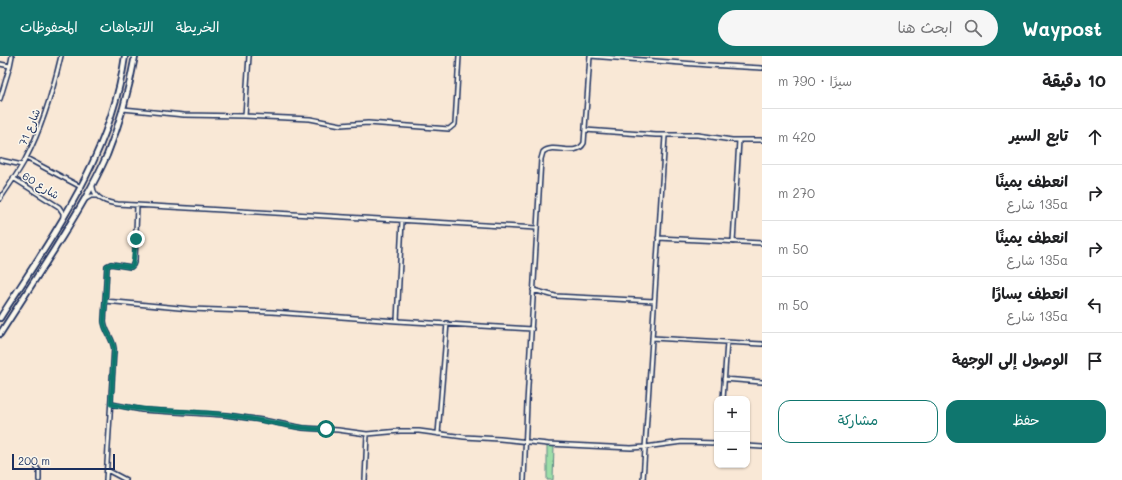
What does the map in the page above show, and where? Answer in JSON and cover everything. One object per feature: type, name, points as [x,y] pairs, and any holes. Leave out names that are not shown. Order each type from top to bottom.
[{"type":"street","points":[[0,99],[12,56]]},
{"type":"street","name":"شارع 71","points":[[0,199],[26,158],[48,106],[61,56]]},
{"type":"street","points":[[0,318],[71,206],[99,151],[121,81],[125,56]]},
{"type":"street","points":[[0,334],[93,185],[113,140],[123,109],[135,56]]},
{"type":"street","points":[[246,116],[249,56]]},
{"type":"street","points":[[123,109],[184,115],[310,119],[341,125],[373,124],[449,129],[455,124],[459,56]]},
{"type":"street","points":[[524,480],[536,228],[541,159],[543,152],[549,149],[574,150],[580,148],[584,143],[590,56],[648,58],[708,65],[762,68]]},
{"type":"street","points":[[0,64],[10,66]]},
{"type":"street","points":[[585,130],[665,136],[698,135],[739,140],[762,140]]},
{"type":"street","points":[[643,480],[665,136]]},
{"type":"street","points":[[733,242],[739,140]]},
{"type":"street","points":[[26,158],[81,187]]},
{"type":"street","points":[[0,160],[22,165]]},
{"type":"street","name":"شارع 60","points":[[13,178],[60,207],[63,213],[63,219]]},
{"type":"street","points":[[93,185],[93,191],[97,196]]},
{"type":"street","points":[[85,199],[91,196],[97,196],[114,203],[137,205],[536,228]]},
{"type":"street","points":[[106,480],[114,349],[112,340],[105,326],[107,266],[111,264],[131,267],[133,265],[135,260],[137,205]]},
{"type":"street","name":"شارع 60","points":[[60,207],[71,206]]},
{"type":"street","points":[[397,321],[402,220]]},
{"type":"street","points":[[658,238],[762,243]]},
{"type":"street","points":[[19,304],[24,290],[23,287],[20,286]]},
{"type":"street","points":[[533,290],[555,296],[654,301]]},
{"type":"street","points":[[105,301],[190,309],[448,323],[499,328],[532,328]]},
{"type":"street","points":[[438,434],[448,323]]},
{"type":"street","points":[[652,338],[762,344]]},
{"type":"street","points":[[723,396],[727,342]]},
{"type":"street","points":[[724,379],[762,382]]},
{"type":"street","points":[[111,404],[142,410],[226,414],[303,428],[338,430],[367,434],[410,431],[526,442],[645,448],[682,442],[714,443]]},
{"type":"street","points":[[365,480],[367,434]]},
{"type":"street","points":[[750,446],[762,447]]},
{"type":"street","points":[[37,468],[39,471],[39,480]]},
{"type":"street","points":[[107,470],[112,474],[126,480]]},
{"type":"green space","points":[[547,445],[554,446],[553,480],[547,480]]},
{"type":"route","points":[[136,239],[135,260],[131,267],[111,264],[107,266],[104,322],[106,330],[111,336],[114,344],[111,404],[142,410],[226,414],[303,428],[326,429]]}]
